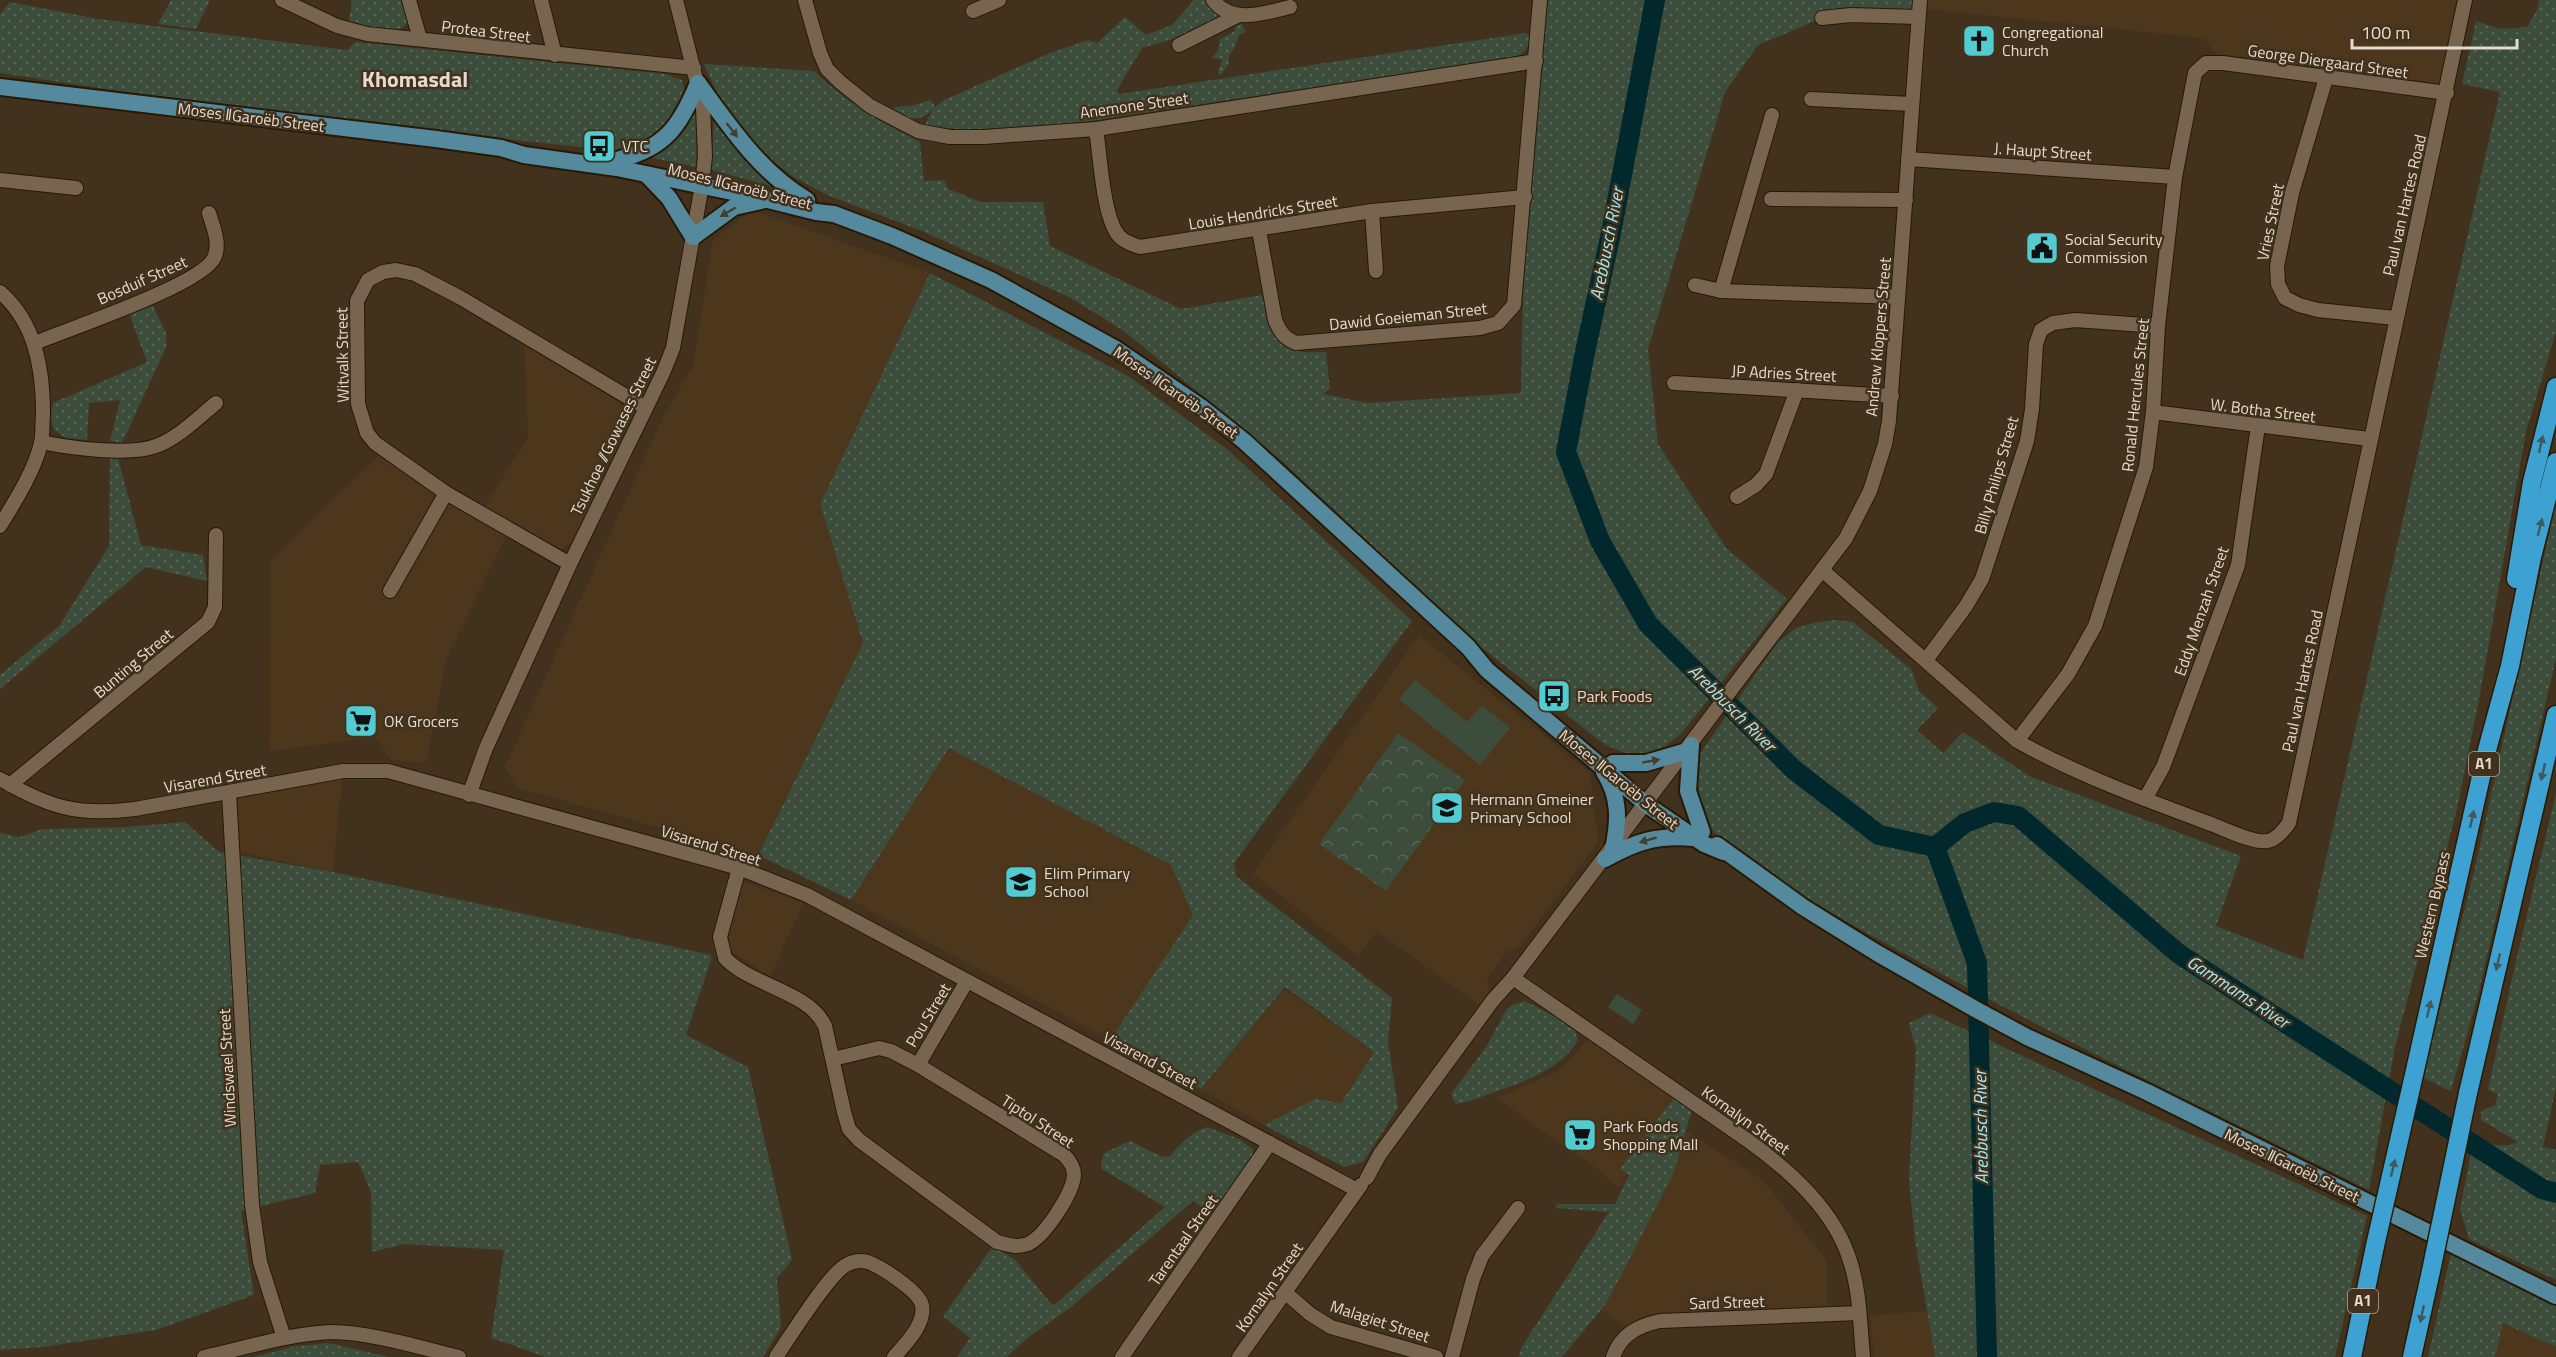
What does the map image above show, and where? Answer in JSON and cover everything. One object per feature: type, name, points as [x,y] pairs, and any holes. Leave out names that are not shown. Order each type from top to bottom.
[{"type":"highway","points":[[2487,750],[2532,482],[2556,387]]},
{"type":"highway","name":"Western Bypass","points":[[2352,1357],[2487,750],[2510,666],[2532,556],[2556,462]]},
{"type":"highway","points":[[2412,1357],[2468,1093],[2556,715]]},
{"type":"main road","points":[[620,159],[636,155],[669,135],[681,120],[696,75]]},
{"type":"main road","points":[[696,75],[731,130],[755,157],[791,190],[807,200]]},
{"type":"main road","name":"Moses ǁGaroëb Street","points":[[0,87],[501,148],[524,155],[703,180],[807,200],[834,214],[892,236],[991,280],[1116,349],[1201,407],[1244,441],[1468,647],[1487,670],[1607,764],[1649,801],[1868,948],[2027,1037],[2157,1097],[2556,1296]]},
{"type":"main road","name":"Moses ǁGaroëb Street","points":[[501,148],[525,146],[620,159],[769,200],[816,212],[834,214]]},
{"type":"main road","points":[[644,173],[654,180],[669,198],[693,237],[734,207],[749,202],[769,200]]},
{"type":"main road","points":[[1689,748],[1688,791],[1698,835],[1649,839],[1609,854],[1618,827],[1617,804],[1607,764],[1646,763],[1689,748]]},
{"type":"street","name":"Protea Street","points":[[282,0],[350,31],[555,55],[696,75]]},
{"type":"street","points":[[409,0],[420,39]]},
{"type":"street","points":[[541,0],[555,55]]},
{"type":"street","name":"Tsukhoe //Gowases Street","points":[[470,795],[486,748],[570,564],[673,348],[703,180],[704,122],[696,75],[676,0]]},
{"type":"street","name":"Anemone Street","points":[[805,0],[820,53],[827,69],[870,106],[918,131],[950,137],[984,137],[1096,129],[1536,61]]},
{"type":"street","points":[[973,11],[999,0]]},
{"type":"street","points":[[1214,0],[1218,6],[1239,15],[1257,15],[1290,7]]},
{"type":"street","name":"Dawid Goeieman Street","points":[[1259,230],[1275,320],[1279,332],[1286,339],[1296,343],[1480,328],[1498,323],[1514,305],[1540,0]]},
{"type":"street","name":"Andrew Kloppers Street","points":[[1689,748],[1856,521],[1870,491],[1885,444],[1892,396],[1920,0]]},
{"type":"street","name":"Paul van Hartes Road","points":[[1822,570],[2017,741],[2145,800],[2249,838],[2268,841],[2278,836],[2289,823],[2369,439],[2447,93],[2465,0]]},
{"type":"street","points":[[1179,45],[1239,15]]},
{"type":"street","points":[[1822,18],[1851,15],[1918,17]]},
{"type":"street","name":"George Diergaard Street","points":[[2206,63],[2447,93]]},
{"type":"street","name":"Ronald Hercules Street","points":[[2017,741],[2068,674],[2095,626],[2146,467],[2153,412],[2158,326],[2175,177],[2195,73],[2206,63]]},
{"type":"street","name":"Vries Street","points":[[2326,78],[2292,193],[2277,266],[2278,284],[2285,298],[2299,305],[2318,310],[2395,318]]},
{"type":"street","points":[[1811,99],[1911,104]]},
{"type":"street","points":[[1721,291],[1772,115]]},
{"type":"street","name":"Louis Hendricks Street","points":[[1096,129],[1109,221],[1118,235],[1127,243],[1140,247],[1372,212],[1525,197]]},
{"type":"street","name":"J. Haupt Street","points":[[1908,159],[2175,177]]},
{"type":"street","points":[[0,180],[76,188]]},
{"type":"street","points":[[1772,199],[1906,200]]},
{"type":"street","points":[[1372,212],[1376,271]]},
{"type":"street","name":"Bosduif Street","points":[[35,342],[134,304],[203,271],[213,260],[218,247],[209,213]]},
{"type":"street","name":"Witvalk Street","points":[[570,564],[446,493],[375,443],[367,433],[358,404],[357,301],[368,280],[383,272],[396,270],[415,274],[461,298],[646,408]]},
{"type":"street","points":[[1695,285],[1721,291],[1898,297]]},
{"type":"street","points":[[0,292],[17,309],[35,342],[43,396],[42,442],[31,469],[0,526]]},
{"type":"street","name":"Billy Philips Street","points":[[1926,660],[1966,606],[1982,579],[2027,441],[2032,409],[2036,344],[2041,330],[2053,323],[2074,320],[2158,326]]},
{"type":"street","name":"JP Adries Street","points":[[1674,384],[1892,396]]},
{"type":"street","points":[[1737,497],[1756,485],[1766,474],[1797,390]]},
{"type":"street","points":[[42,442],[113,450],[140,450],[171,439],[216,403]]},
{"type":"street","name":"W. Botha Street","points":[[2153,412],[2369,439]]},
{"type":"street","name":"Eddy Menzah Street","points":[[2145,800],[2163,766],[2238,566],[2258,426]]},
{"type":"street","points":[[390,591],[446,493]]},
{"type":"street","name":"Bunting Street","points":[[5,782],[208,622],[215,607],[216,535]]},
{"type":"street","points":[[1649,801],[1689,748]]},
{"type":"street","name":"Visarend Street","points":[[5,782],[67,809],[102,813],[229,793],[343,771],[365,769],[388,771],[738,868],[807,895],[1357,1190]]},
{"type":"street","name":"Windswael Street","points":[[229,793],[252,1205],[260,1262],[284,1338]]},
{"type":"street","name":"Kornalyn Street","points":[[1239,1357],[1357,1190],[1388,1156],[1497,1005],[1504,990],[1649,801]]},
{"type":"street","name":"Tiptol Street","points":[[738,868],[720,937],[725,958],[746,974],[813,1008],[821,1016],[849,1129],[859,1140],[997,1242],[1012,1247],[1027,1244],[1037,1238],[1069,1193],[1074,1177],[1071,1162],[1064,1155],[918,1065],[891,1052],[879,1048],[833,1059]]},
{"type":"street","name":"Kornalyn Street","points":[[1513,978],[1750,1142],[1788,1172],[1823,1212],[1847,1251],[1854,1276],[1863,1357]]},
{"type":"street","name":"Pou Street","points":[[918,1065],[967,981]]},
{"type":"street","name":"Tarentaal Street","points":[[1122,1357],[1270,1143]]},
{"type":"street","points":[[1452,1357],[1473,1279],[1482,1256],[1518,1208]]},
{"type":"street","points":[[776,1357],[834,1274],[853,1261],[866,1261],[885,1270],[914,1294],[922,1304],[921,1316],[914,1331],[894,1357]]},
{"type":"street","name":"Malagiet Street","points":[[1286,1293],[1311,1314],[1332,1327],[1436,1357]]},
{"type":"street","name":"Sard Street","points":[[1613,1357],[1626,1335],[1643,1325],[1660,1321],[1859,1313]]},
{"type":"street","points":[[204,1357],[284,1338],[334,1332],[396,1341],[459,1357]]},
{"type":"shaded area","points":[[1919,0],[2465,0],[2447,93],[2223,63],[2204,38],[1918,8]]},
{"type":"shaded area","points":[[752,210],[930,273],[820,504],[863,643],[758,855],[517,788],[505,767],[663,417],[693,366],[713,240]]},
{"type":"shaded area","points":[[524,343],[620,403],[627,422],[574,540],[554,555],[509,530],[447,657],[426,763],[391,760],[376,737],[270,751],[271,560],[381,453],[450,503],[477,518],[528,438]]},
{"type":"shaded area","name":"Hermann Gmeiner Primary School","points":[[1419,635],[1590,773],[1598,842],[1520,946],[1506,952],[1487,979],[1490,990],[1479,1005],[1377,931],[1358,956],[1253,874]]},
{"type":"shaded area","name":"Elim Primary School","points":[[949,748],[1171,865],[1193,915],[1110,1040],[851,900]]},
{"type":"shaded area","points":[[343,771],[333,872],[234,851],[229,793]]},
{"type":"shaded area","points":[[741,881],[804,903],[770,976],[728,949],[727,937]]},
{"type":"shaded area","points":[[1285,989],[1374,1052],[1341,1103],[1277,1119],[1264,1125],[1201,1089]]},
{"type":"shaded area","points":[[1594,1033],[1677,1091],[1619,1188],[1588,1161],[1574,1154],[1497,1098],[1559,1071]]},
{"type":"shaded area","points":[[1686,1131],[1763,1180],[1827,1261],[1828,1310],[1628,1327],[1600,1310],[1674,1172]]},
{"type":"shaded area","points":[[1927,1311],[1935,1357],[1874,1357],[1870,1316]]},
{"type":"shaded area","points":[[2503,1323],[2556,1347],[2556,1357],[2495,1357]]},
{"type":"green space","points":[[171,0],[210,0],[196,29],[158,24]]},
{"type":"green space","points":[[352,0],[404,0],[409,21],[397,30],[381,30],[349,21]]},
{"type":"green space","points":[[1194,0],[1204,0],[1221,18],[1197,32],[1142,48],[1117,90],[1119,94],[1526,33],[1531,37],[1525,50],[1513,57],[1071,124],[964,130],[925,125],[933,109],[924,116],[914,119],[893,112],[895,107],[911,106],[931,100],[935,107],[944,100],[1050,53],[1088,40],[1097,43],[1125,17],[1146,35],[1172,25]]},
{"type":"green space","points":[[1540,0],[1919,0],[1918,17],[1822,18],[1758,45],[1725,92],[1648,349],[1658,444],[1726,548],[1787,599],[1681,734],[1665,746],[1642,755],[1627,754],[1604,744],[1472,640],[1284,463],[1124,331],[1069,297],[922,231],[827,195],[792,176],[765,155],[739,129],[718,95],[704,64],[814,71],[864,111],[920,142],[924,181],[944,180],[948,189],[981,202],[1043,202],[1050,246],[1181,309],[1262,295],[1269,323],[1279,342],[1296,351],[1326,352],[1330,389],[1323,394],[1367,403],[1521,393],[1525,197]]},
{"type":"green space","points":[[2539,0],[2556,0],[2556,332],[2526,431],[2480,694],[2457,809],[2395,1047],[2369,1190],[1946,977],[1791,888],[1731,848],[1709,825],[1699,795],[1699,762],[1701,752],[1778,642],[1796,628],[1813,623],[1835,620],[1853,622],[1911,669],[1919,691],[1938,708],[1917,730],[1943,753],[1963,732],[2029,776],[2241,856],[2216,926],[2303,960],[2500,92],[2462,84],[2476,21],[2500,29],[2527,27],[2537,10]]},
{"type":"green space","points":[[10,2],[98,19],[347,50],[356,42],[665,74],[682,80],[685,94],[677,114],[647,144],[620,151],[120,91],[0,73],[0,14]]},
{"type":"green space","points":[[1241,24],[1245,32],[1239,35],[1229,56],[1229,63],[1221,75],[1218,73],[1222,59],[1212,58],[1218,50],[1220,39],[1235,31],[1236,26]]},
{"type":"green space","points":[[695,101],[696,167],[648,157]]},
{"type":"green space","points":[[714,113],[788,191],[712,170]]},
{"type":"green space","points":[[930,273],[1128,376],[1228,450],[1412,621],[1234,863],[1236,876],[1392,998],[1388,1041],[1398,1108],[1363,1162],[1344,1167],[1264,1125],[1315,1099],[1341,1103],[1374,1052],[1285,987],[1201,1089],[1110,1040],[1193,915],[1171,865],[949,748],[851,900],[758,855],[863,643],[820,504]]},
{"type":"green space","points":[[152,304],[166,333],[166,347],[122,443],[110,441],[120,400],[89,403],[87,440],[66,438],[54,430],[51,418],[53,403],[147,362],[129,313]]},
{"type":"green space","points":[[118,458],[141,545],[203,555],[207,581],[146,567],[0,689],[0,675],[59,626],[109,546],[110,459]]},
{"type":"green space","points":[[2556,502],[2556,658],[2478,995],[2451,1091],[2423,1078],[2476,863]]},
{"type":"green space","points":[[1415,680],[1467,722],[1482,705],[1510,728],[1480,765],[1399,699]]},
{"type":"green space","points":[[1398,733],[1465,780],[1386,891],[1319,844]]},
{"type":"green space","points":[[2556,793],[2556,1087],[2543,1147],[2556,1150],[2556,1280],[2469,1239],[2460,1209],[2474,1139],[2501,1145],[2518,1142],[2481,1120],[2481,1111],[2495,1105],[2498,1094],[2488,1090]]},
{"type":"green space","points":[[185,822],[219,852],[333,872],[711,955],[686,1035],[748,1067],[792,1260],[777,1278],[781,1327],[763,1357],[546,1357],[491,1338],[504,1250],[404,1244],[372,1252],[371,1192],[358,1162],[320,1165],[315,1193],[241,1211],[254,1295],[156,1330],[43,1347],[0,1350],[0,833],[20,837],[42,829],[126,827]]},
{"type":"green space","points":[[1617,994],[1642,1010],[1633,1024],[1608,1007]]},
{"type":"green space","points":[[1525,1001],[1574,1026],[1578,1040],[1569,1052],[1545,1071],[1515,1085],[1456,1104],[1451,1094],[1486,1047],[1506,1010],[1512,1005]]},
{"type":"green space","points":[[1930,1013],[2367,1216],[2335,1357],[1935,1357],[1915,1240],[1909,1179],[1916,1050],[1909,1023]]},
{"type":"green space","points":[[1673,1099],[1692,1109],[1674,1172],[1605,1305],[1562,1357],[1519,1357],[1521,1348],[1609,1212],[1556,1208],[1557,1204],[1615,1204],[1629,1175],[1620,1169]]},
{"type":"green space","points":[[1207,1127],[1239,1139],[1253,1149],[1253,1155],[1213,1215],[1193,1201],[1071,1307],[1026,1339],[1007,1357],[957,1357],[970,1338],[943,1316],[993,1246],[1015,1260],[1053,1306],[1165,1207],[1102,1169],[1104,1153],[1130,1141],[1162,1157],[1170,1156],[1187,1138]]},
{"type":"green space","points":[[2451,1253],[2556,1306],[2556,1347],[2503,1323],[2495,1357],[2428,1357]]},
{"type":"green space","points":[[328,1343],[389,1357],[254,1357],[296,1346]]},
{"type":"waterway","name":"Arebbusch River","points":[[1655,0],[1611,233],[1566,452],[1600,541],[1648,624],[1793,769],[1879,835],[1935,847],[1977,963],[1987,1357]]},
{"type":"waterway","name":"Gammams River","points":[[1935,847],[1965,823],[1994,812],[2018,816],[2179,954],[2542,1189],[2556,1193]]},
{"type":"place","name":"Congregational Church","points":[[1979,41]]},
{"type":"place","name":"VTC","points":[[599,146]]},
{"type":"place","name":"Social Security Commission","points":[[2042,248]]},
{"type":"place","name":"Park Foods","points":[[1554,696]]},
{"type":"place","name":"OK Grocers","points":[[361,721]]},
{"type":"place","name":"Hermann Gmeiner Primary School","points":[[1447,808]]},
{"type":"place","name":"Elim Primary School","points":[[1021,882]]},
{"type":"place","name":"Park Foods Shopping Mall","points":[[1580,1135]]},
{"type":"district","name":"Khomasdal","points":[[415,79]]}]
